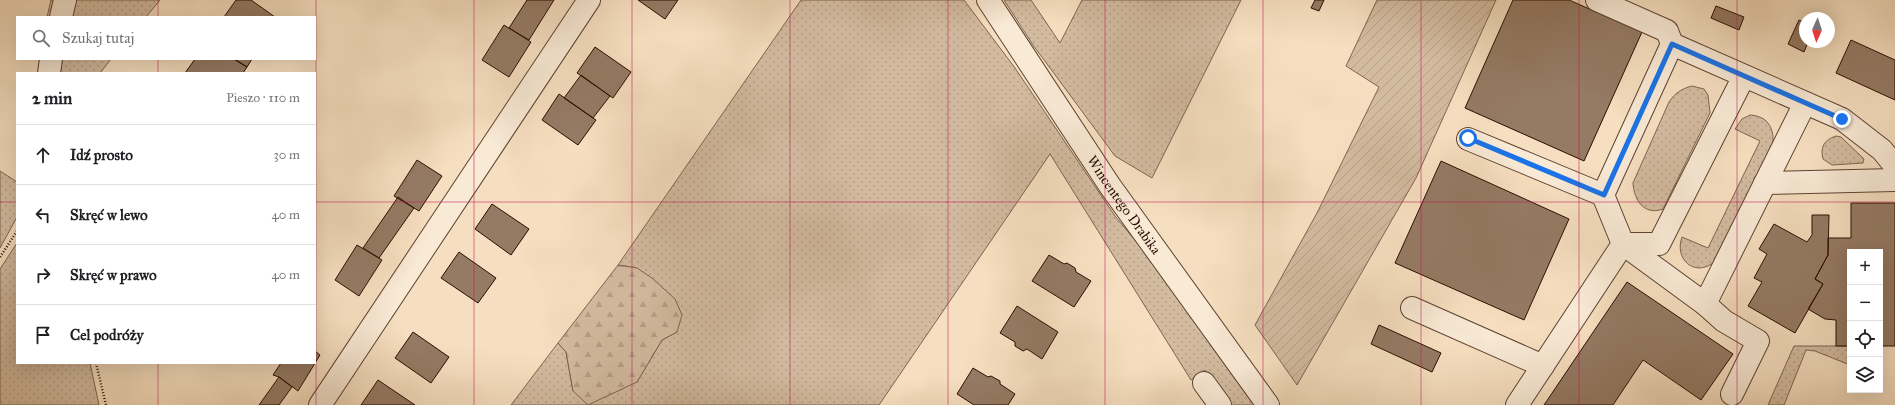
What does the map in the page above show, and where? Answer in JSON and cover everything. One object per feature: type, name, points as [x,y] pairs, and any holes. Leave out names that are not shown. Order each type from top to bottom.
[{"type":"street","points":[[61,16],[65,0]]},
{"type":"street","points":[[320,405],[590,0]]},
{"type":"street","name":"Wincentego Drabika","points":[[988,0],[1110,186],[1268,405]]},
{"type":"street","points":[[1597,0],[1667,31],[1672,44],[1842,119],[1882,150],[1895,166]]},
{"type":"street","points":[[1672,44],[1604,195],[1623,244],[1705,304],[1724,321],[1758,341],[1732,394]]},
{"type":"street","points":[[49,72],[51,60]]},
{"type":"street","points":[[1623,244],[1659,244],[1744,76]]},
{"type":"street","points":[[1705,304],[1805,103]]},
{"type":"street","points":[[1468,138],[1604,195]]},
{"type":"street","points":[[1765,183],[1895,180]]},
{"type":"street","points":[[1517,405],[1623,244]]},
{"type":"street","points":[[1412,308],[1543,366]]},
{"type":"street","points":[[1204,384],[1220,405]]},
{"type":"path","points":[[0,257],[16,233]]},
{"type":"path","points":[[96,364],[106,405]]},
{"type":"green space","points":[[51,0],[160,0],[147,16],[47,16]]},
{"type":"green space","points":[[801,0],[964,0],[1015,68],[1115,216],[1163,274],[1212,347],[1254,405],[1229,405],[1205,370],[1191,380],[1050,154],[879,405],[511,405],[558,343],[566,352],[573,391],[637,382],[662,340],[677,332],[637,268],[618,265]]},
{"type":"green space","points":[[1004,0],[1031,0],[1060,43],[1082,0],[1241,0],[1152,178],[1115,156],[1033,45]]},
{"type":"green space","points":[[1377,0],[1496,0],[1416,178],[1297,385],[1255,325],[1317,213],[1379,87],[1346,66]]},
{"type":"green space","points":[[43,60],[110,60],[101,72],[49,72]]},
{"type":"green space","points":[[1692,86],[1704,89],[1708,95],[1710,113],[1663,209],[1656,211],[1650,210],[1641,205],[1638,201],[1635,195],[1633,183],[1669,102],[1679,92]]},
{"type":"green space","points":[[1750,115],[1761,118],[1768,123],[1771,127],[1773,143],[1713,263],[1706,267],[1693,267],[1687,264],[1683,259],[1680,245],[1682,237],[1708,248],[1760,141],[1735,129],[1742,119]]},
{"type":"green space","points":[[1836,136],[1841,137],[1864,159],[1863,163],[1832,165],[1823,159],[1822,151],[1824,144]]},
{"type":"green space","points":[[0,171],[16,181],[16,219],[0,248]]},
{"type":"green space","points":[[16,245],[16,364],[90,364],[99,405],[0,405],[0,269]]},
{"type":"green space","points":[[618,265],[637,268],[652,278],[675,299],[682,315],[677,332],[662,340],[637,382],[588,405],[573,391],[566,352],[558,343]]},
{"type":"green space","points":[[1794,346],[1847,346],[1847,364],[1815,351],[1806,350],[1784,405],[1768,405]]},
{"type":"building","points":[[236,0],[251,0],[274,16],[225,16]]},
{"type":"building","points":[[527,0],[554,0],[529,40],[509,28]]},
{"type":"building","points":[[638,0],[678,0],[665,19]]},
{"type":"building","points":[[1315,0],[1324,0],[1319,11],[1311,8]]},
{"type":"building","points":[[1513,0],[1569,0],[1642,32],[1584,161],[1465,108]]},
{"type":"building","points":[[1716,6],[1744,17],[1739,30],[1711,18]]},
{"type":"building","points":[[1799,20],[1799,48],[1806,48],[1804,52],[1788,44]]},
{"type":"building","points":[[504,25],[531,42],[509,77],[482,60]]},
{"type":"building","points":[[1851,40],[1895,60],[1895,100],[1836,73]]},
{"type":"building","points":[[595,47],[631,72],[613,98],[577,73]]},
{"type":"building","points":[[194,60],[236,60],[247,67],[244,72],[186,72]]},
{"type":"building","points":[[236,60],[251,60],[247,67]]},
{"type":"building","points":[[581,75],[610,96],[593,118],[564,98]]},
{"type":"building","points":[[559,94],[596,120],[578,145],[542,120]]},
{"type":"building","points":[[417,160],[442,176],[419,211],[394,196]]},
{"type":"building","points":[[1441,161],[1569,219],[1524,320],[1395,263]]},
{"type":"building","points":[[398,197],[414,208],[379,258],[363,248]]},
{"type":"building","points":[[1851,203],[1895,203],[1895,346],[1883,346],[1883,249],[1847,249],[1847,346],[1836,346],[1836,320],[1825,319],[1808,309],[1823,284],[1815,279],[1828,255],[1828,238],[1851,238]]},
{"type":"building","points":[[492,204],[529,229],[511,255],[475,229]]},
{"type":"building","points":[[1812,215],[1829,215],[1828,255],[1815,279],[1823,284],[1795,333],[1748,306],[1762,282],[1754,278],[1767,254],[1759,249],[1774,224],[1807,242],[1812,235]]},
{"type":"building","points":[[357,245],[382,260],[359,296],[335,280]]},
{"type":"building","points":[[459,252],[496,278],[478,303],[441,278]]},
{"type":"building","points":[[1049,255],[1064,264],[1067,263],[1075,268],[1076,272],[1091,281],[1074,307],[1032,281]]},
{"type":"building","points":[[1627,282],[1733,354],[1701,400],[1643,360],[1613,405],[1544,405]]},
{"type":"building","points":[[1017,306],[1058,332],[1042,359],[1027,349],[1023,351],[1015,346],[1015,342],[1000,333]]},
{"type":"building","points":[[1379,325],[1441,353],[1432,372],[1371,344]]},
{"type":"building","points":[[413,332],[449,357],[431,383],[395,358]]},
{"type":"building","points":[[316,352],[320,355],[316,362]]},
{"type":"building","points":[[280,364],[314,364],[298,391],[279,377],[273,375]]},
{"type":"building","points":[[973,368],[988,377],[991,376],[1000,381],[1000,384],[1015,394],[1008,405],[974,405],[957,394]]},
{"type":"building","points":[[279,377],[292,387],[279,405],[259,405]]},
{"type":"building","points":[[378,380],[415,405],[361,405]]},
{"type":"route","points":[[1468,138],[1604,195],[1672,44],[1842,119]]}]
